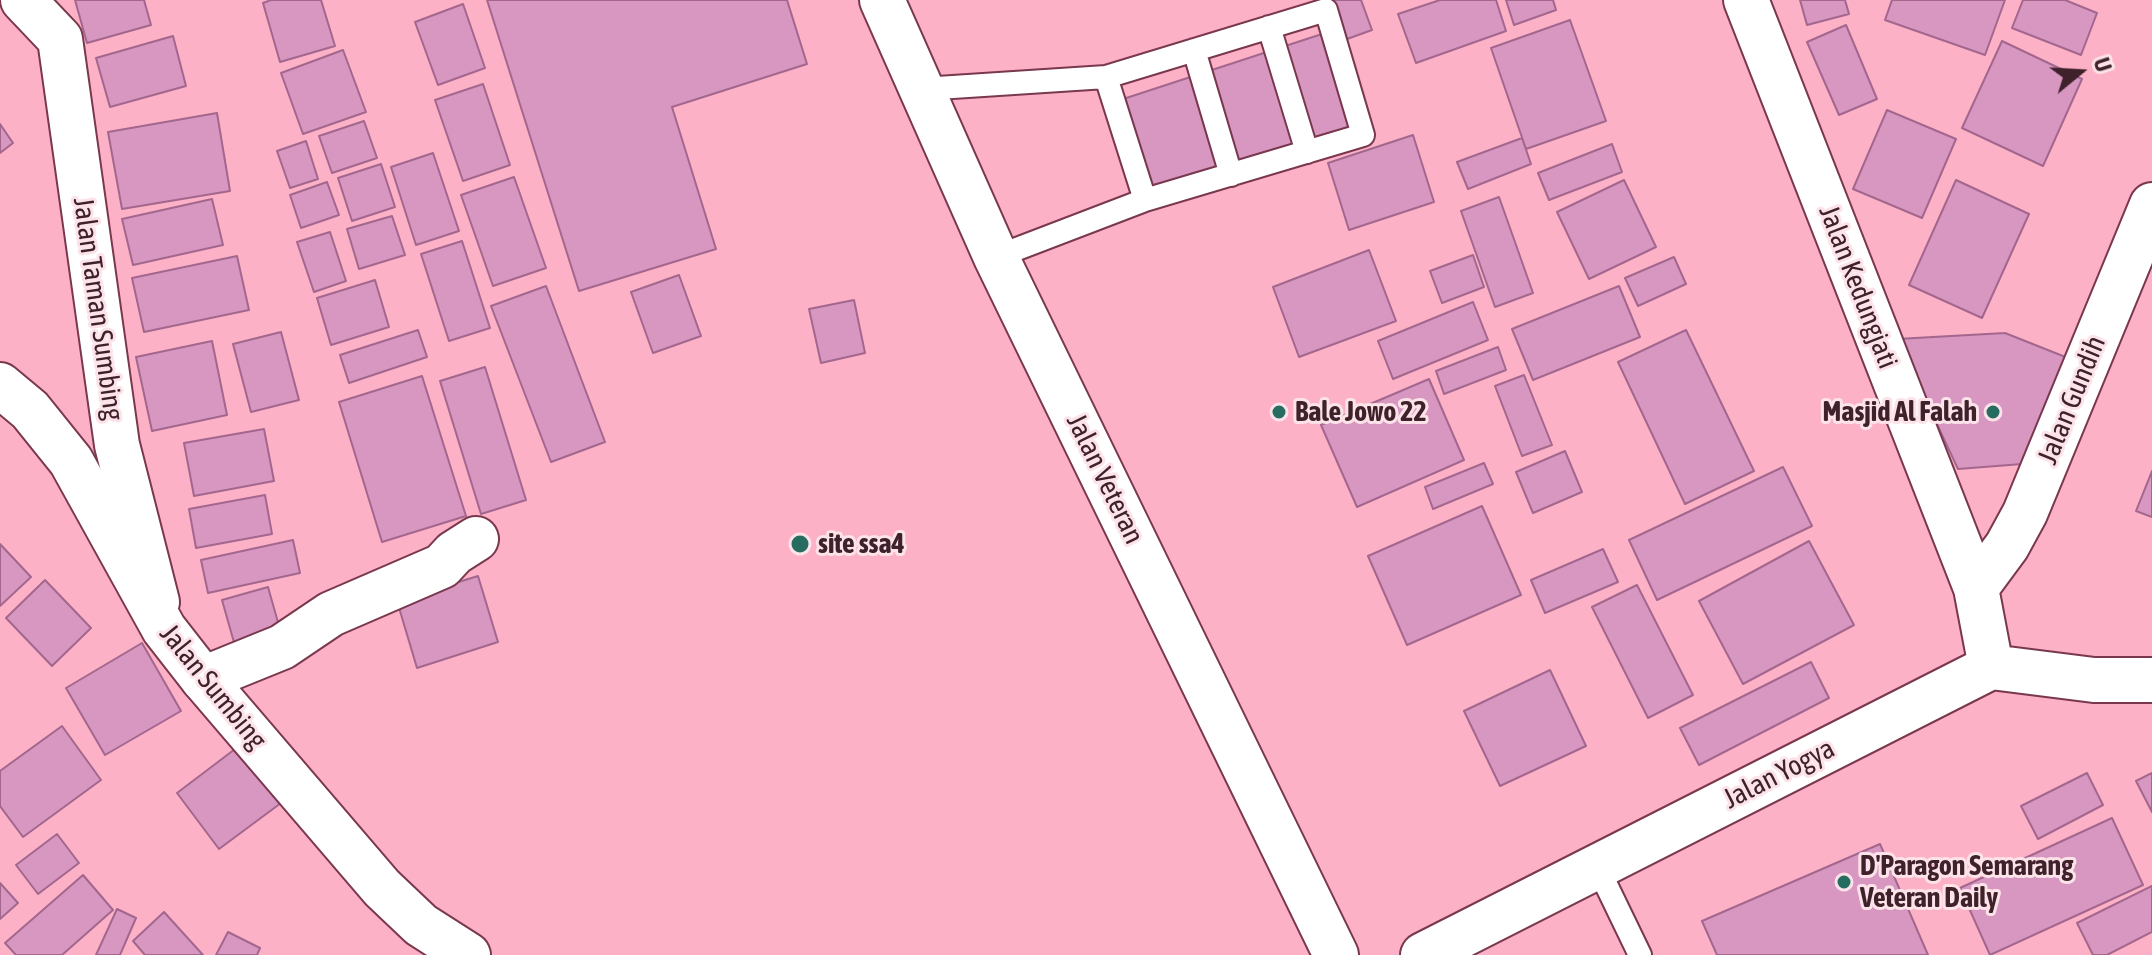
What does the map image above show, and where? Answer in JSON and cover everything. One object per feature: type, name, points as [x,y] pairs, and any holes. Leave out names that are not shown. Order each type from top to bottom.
[{"type":"street","name":"Jalan Taman Sumbing","points":[[23,0],[60,39],[117,445],[164,629]]},
{"type":"street","name":"Jalan Veteran","points":[[882,0],[996,257],[1336,955]]},
{"type":"street","name":"Jalan Kedungjati","points":[[1746,0],[1976,588],[1991,667]]},
{"type":"street","name":"Jalan Gundih","points":[[1976,588],[2007,546],[2025,513],[2152,205]]},
{"type":"street","name":"Jalan Sumbing","points":[[0,385],[30,410],[71,461],[164,629],[203,679],[382,888],[421,925],[458,953]]},
{"type":"street","points":[[203,679],[282,647],[331,614],[442,566],[454,553],[476,539]]},
{"type":"street","points":[[1991,667],[2094,680],[2152,680]]},
{"type":"street","name":"Jalan Yogya","points":[[1423,955],[1991,667]]},
{"type":"lane","points":[[922,89],[1106,77],[1326,10],[1363,135],[1145,200],[996,257]]},
{"type":"lane","points":[[1269,27],[1307,152]]},
{"type":"lane","points":[[1194,50],[1231,175]]},
{"type":"lane","points":[[1106,77],[1145,200]]},
{"type":"lane","points":[[1597,866],[1640,955]]},
{"type":"building","points":[[75,0],[144,0],[151,25],[87,43]]},
{"type":"building","points":[[271,0],[321,0],[335,46],[280,62],[263,3]]},
{"type":"building","points":[[487,0],[787,0],[807,64],[672,107],[716,249],[579,291]]},
{"type":"building","points":[[1332,0],[1361,0],[1372,30],[1347,39]]},
{"type":"building","points":[[1440,0],[1496,0],[1506,31],[1416,63],[1398,14]]},
{"type":"building","points":[[1506,0],[1553,0],[1556,10],[1514,25]]},
{"type":"building","points":[[1800,0],[1845,0],[1849,14],[1807,25]]},
{"type":"building","points":[[1892,0],[2005,0],[1985,55],[1885,20]]},
{"type":"building","points":[[2023,0],[2065,0],[2097,13],[2081,55],[2012,28]]},
{"type":"building","points":[[463,4],[485,68],[438,85],[415,22]]},
{"type":"building","points":[[1570,20],[1606,121],[1526,149],[1491,48]]},
{"type":"building","points":[[1846,25],[1877,99],[1839,115],[1807,42]]},
{"type":"building","points":[[1322,34],[1354,131],[1142,194],[1114,102]]},
{"type":"building","points":[[173,36],[186,86],[110,107],[96,58]]},
{"type":"building","points":[[2002,41],[2082,79],[2043,166],[1962,128]]},
{"type":"building","points":[[343,50],[366,112],[303,134],[281,73]]},
{"type":"building","points":[[483,84],[510,165],[463,181],[435,100]]},
{"type":"building","points":[[1887,110],[1956,139],[1922,218],[1853,189]]},
{"type":"building","points":[[217,113],[230,191],[122,209],[108,132]]},
{"type":"building","points":[[364,121],[377,158],[332,173],[319,136]]},
{"type":"building","points":[[0,124],[13,143],[0,153]]},
{"type":"building","points":[[1413,135],[1434,202],[1349,230],[1328,163]]},
{"type":"building","points":[[1522,138],[1531,164],[1468,189],[1457,162]]},
{"type":"building","points":[[306,141],[318,179],[290,188],[277,151]]},
{"type":"building","points":[[1612,144],[1622,172],[1549,200],[1538,173]]},
{"type":"building","points":[[433,153],[459,231],[416,245],[391,167]]},
{"type":"building","points":[[381,164],[395,207],[352,221],[338,178]]},
{"type":"building","points":[[514,177],[546,268],[493,286],[461,195]]},
{"type":"building","points":[[1624,180],[1656,247],[1589,279],[1557,212]]},
{"type":"building","points":[[1956,180],[2029,214],[1982,318],[1909,285]]},
{"type":"building","points":[[327,182],[339,215],[301,228],[290,195]]},
{"type":"building","points":[[1499,197],[1533,293],[1495,307],[1461,211]]},
{"type":"building","points":[[212,199],[223,245],[133,265],[122,219]]},
{"type":"building","points":[[392,216],[405,255],[359,269],[347,229]]},
{"type":"building","points":[[330,232],[346,281],[314,292],[297,242]]},
{"type":"building","points":[[462,241],[490,328],[449,341],[421,254]]},
{"type":"building","points":[[1369,250],[1396,321],[1299,357],[1273,287]]},
{"type":"building","points":[[1473,255],[1484,287],[1442,303],[1430,271]]},
{"type":"building","points":[[237,256],[249,310],[144,332],[132,278]]},
{"type":"building","points":[[1674,257],[1686,284],[1638,306],[1625,278]]},
{"type":"building","points":[[679,275],[701,336],[653,353],[631,292]]},
{"type":"building","points":[[375,280],[389,327],[331,345],[317,298]]},
{"type":"building","points":[[546,286],[605,442],[551,462],[491,306]]},
{"type":"building","points":[[1619,286],[1640,337],[1533,380],[1512,329]]},
{"type":"building","points":[[854,300],[865,353],[821,363],[809,309]]},
{"type":"building","points":[[1473,302],[1488,340],[1393,379],[1378,341]]},
{"type":"building","points":[[418,330],[427,357],[349,383],[340,355]]},
{"type":"building","points":[[1686,330],[1754,471],[1685,504],[1618,362]]},
{"type":"building","points":[[281,332],[299,400],[251,412],[233,344]]},
{"type":"building","name":"Masjid Al Falah","points":[[2005,333],[2073,360],[2035,463],[1958,469],[1897,339]]},
{"type":"building","points":[[212,341],[227,415],[152,431],[136,357]]},
{"type":"building","points":[[1498,347],[1506,370],[1444,394],[1436,371]]},
{"type":"building","points":[[485,367],[526,500],[481,514],[440,381]]},
{"type":"building","points":[[1524,375],[1552,445],[1522,456],[1495,386]]},
{"type":"building","points":[[422,376],[466,516],[382,542],[339,402]]},
{"type":"building","points":[[1429,379],[1464,460],[1357,507],[1321,425]]},
{"type":"building","points":[[264,429],[274,481],[194,496],[184,443]]},
{"type":"building","points":[[1565,451],[1582,492],[1533,513],[1516,472]]},
{"type":"building","points":[[1484,463],[1493,484],[1433,509],[1425,487]]},
{"type":"building","points":[[1783,467],[1812,526],[1657,600],[1629,540]]},
{"type":"building","points":[[2152,471],[2152,517],[2136,511]]},
{"type":"building","points":[[265,495],[272,534],[196,548],[189,509]]},
{"type":"building","points":[[1482,506],[1521,595],[1407,645],[1368,556]]},
{"type":"building","points":[[293,540],[300,573],[208,593],[201,560]]},
{"type":"building","points":[[1809,541],[1854,625],[1743,684],[1699,601]]},
{"type":"building","points":[[0,544],[31,577],[0,606]]},
{"type":"building","points":[[1603,549],[1618,582],[1545,613],[1531,580]]},
{"type":"building","points":[[478,576],[498,642],[417,668],[397,601]]},
{"type":"building","points":[[45,580],[91,628],[52,666],[6,618]]},
{"type":"building","points":[[1637,585],[1693,695],[1648,718],[1592,607]]},
{"type":"building","points":[[268,587],[283,640],[237,653],[222,600]]},
{"type":"building","points":[[142,643],[181,711],[105,755],[66,688]]},
{"type":"building","points":[[1811,662],[1829,698],[1699,765],[1680,728]]},
{"type":"building","points":[[1550,670],[1586,746],[1500,786],[1464,711]]},
{"type":"building","points":[[62,726],[101,780],[23,837],[0,806],[0,771]]},
{"type":"building","points":[[239,746],[281,803],[219,849],[177,793]]},
{"type":"building","points":[[2087,773],[2103,805],[2038,839],[2021,806]]},
{"type":"building","points":[[2152,773],[2152,812],[2136,781]]},
{"type":"building","points":[[2112,818],[2143,885],[1990,955],[1960,888]]},
{"type":"building","points":[[57,834],[79,863],[38,894],[16,865]]},
{"type":"building","name":"D'Paragon Semarang Veteran Daily","points":[[1880,844],[1928,955],[1717,955],[1702,921]]},
{"type":"building","points":[[83,875],[113,910],[62,955],[16,955],[5,943]]},
{"type":"building","points":[[0,883],[18,903],[0,919]]},
{"type":"building","points":[[2152,886],[2152,932],[2107,955],[2093,955],[2077,923]]},
{"type":"building","points":[[117,909],[136,918],[120,955],[96,955]]},
{"type":"building","points":[[164,912],[203,955],[145,955],[133,941]]},
{"type":"building","points":[[228,932],[260,948],[257,955],[216,955]]},
{"type":"place","name":"Bale Jowo 22","points":[[1279,412]]},
{"type":"place","name":"Masjid Al Falah","points":[[1993,412]]},
{"type":"place","name":"site ssa4","points":[[800,544]]},
{"type":"place","name":"D'Paragon Semarang Veteran Daily","points":[[1844,882]]}]
